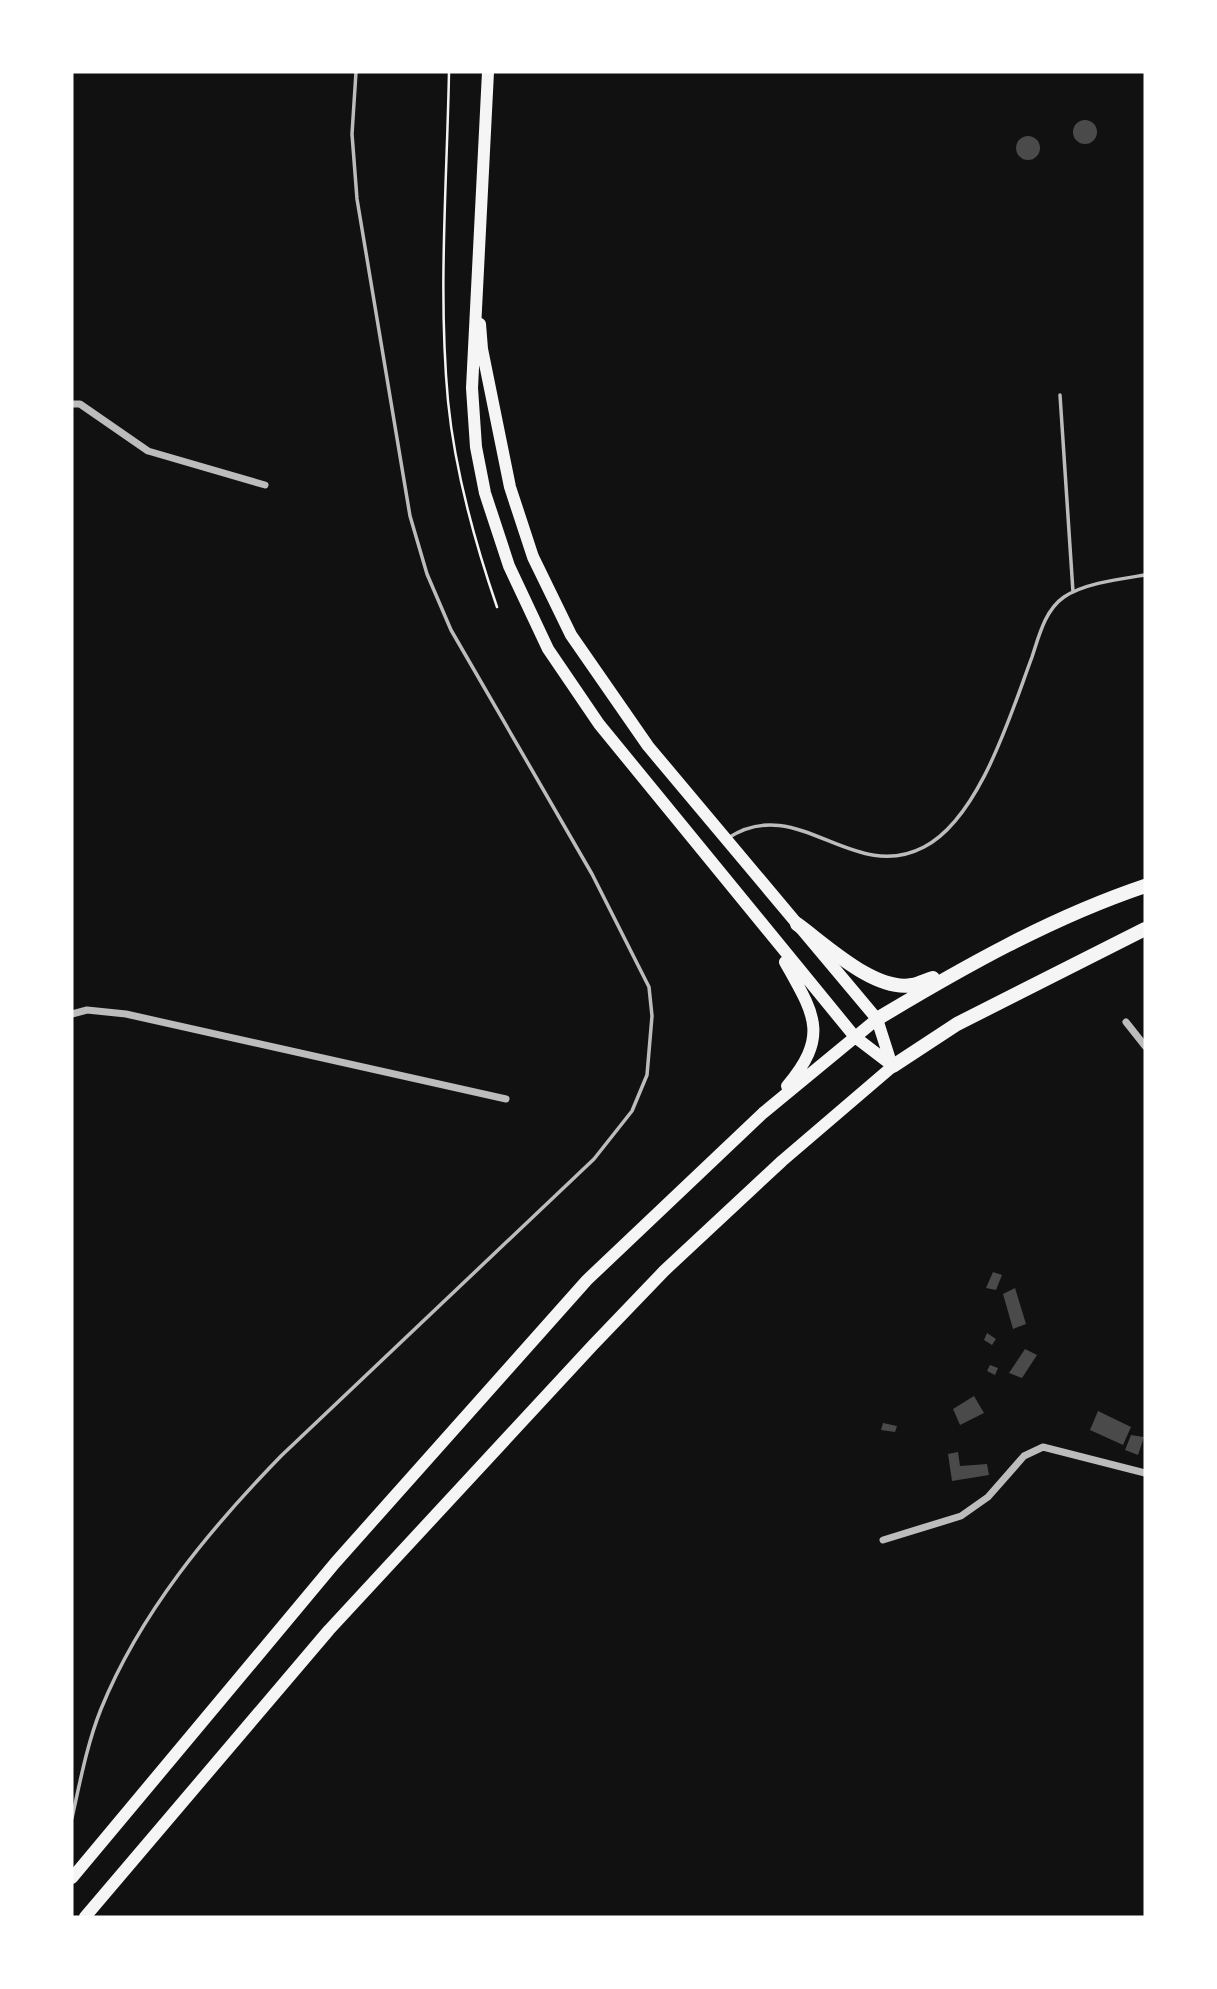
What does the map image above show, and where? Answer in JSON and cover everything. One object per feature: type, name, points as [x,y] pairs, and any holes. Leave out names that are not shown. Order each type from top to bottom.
[{"type":"highway","points":[[488,72],[472,388],[477,447],[485,493],[518,587],[548,649],[599,724],[855,1037],[892,1066]]},
{"type":"highway","points":[[478,265],[482,349],[510,487],[533,556],[571,635],[596,675],[648,746],[877,1019],[892,1066]]},
{"type":"highway","points":[[72,1878],[335,1563],[528,1342],[587,1280],[763,1113],[877,1019],[961,968],[1059,921],[1145,886]]},
{"type":"highway","points":[[797,924],[861,970],[889,984],[911,985],[961,968]]},
{"type":"highway","points":[[85,1917],[329,1630],[664,1271],[772,1170],[892,1066],[957,1024],[1145,929]]},
{"type":"highway","points":[[763,1113],[806,1064],[814,1032],[808,1003],[767,931]]},
{"type":"street","points":[[72,404],[80,404],[148,451],[265,485]]},
{"type":"street","points":[[72,1014],[87,1010],[126,1014],[506,1099]]},
{"type":"street","points":[[1126,1022],[1145,1046]]},
{"type":"street","points":[[883,1540],[961,1516],[988,1497],[1024,1455],[1043,1447],[1145,1473]]},
{"type":"lane","points":[[72,1818],[83,1766],[102,1709],[144,1626],[178,1575],[247,1491],[281,1456],[594,1159],[632,1111],[649,1066],[652,1016],[649,987],[592,874],[451,630],[416,540],[357,199],[352,134],[356,72]]},
{"type":"lane","points":[[1060,395],[1073,592]]},
{"type":"lane","points":[[726,839],[744,827],[773,822],[855,851],[889,857],[924,847],[946,829],[975,794],[1000,743],[1050,610],[1073,592],[1145,575]]},
{"type":"path","points":[[449,72],[444,348],[449,403],[463,494],[497,607]]},
{"type":"building","points":[[1085,120],[1094,123],[1097,132],[1094,141],[1085,144],[1076,141],[1073,132],[1076,123]]},
{"type":"building","points":[[1028,136],[1037,139],[1040,148],[1037,157],[1028,160],[1019,157],[1016,148],[1019,139]]},
{"type":"building","points":[[993,1272],[1002,1275],[996,1290],[986,1288]]},
{"type":"building","points":[[1015,1288],[1026,1324],[1013,1329],[1003,1294]]},
{"type":"building","points":[[987,1333],[996,1339],[992,1345],[984,1340]]},
{"type":"building","points":[[1025,1349],[1037,1355],[1022,1378],[1009,1373]]},
{"type":"building","points":[[990,1365],[998,1368],[995,1375],[987,1371]]},
{"type":"building","points":[[974,1396],[984,1413],[960,1425],[953,1409]]},
{"type":"building","points":[[1098,1411],[1131,1427],[1123,1445],[1090,1430]]},
{"type":"building","points":[[883,1423],[897,1426],[895,1432],[881,1430]]},
{"type":"building","points":[[1131,1435],[1144,1437],[1138,1455],[1125,1450]]},
{"type":"building","points":[[958,1452],[960,1466],[987,1464],[989,1475],[952,1481],[948,1454]]}]
